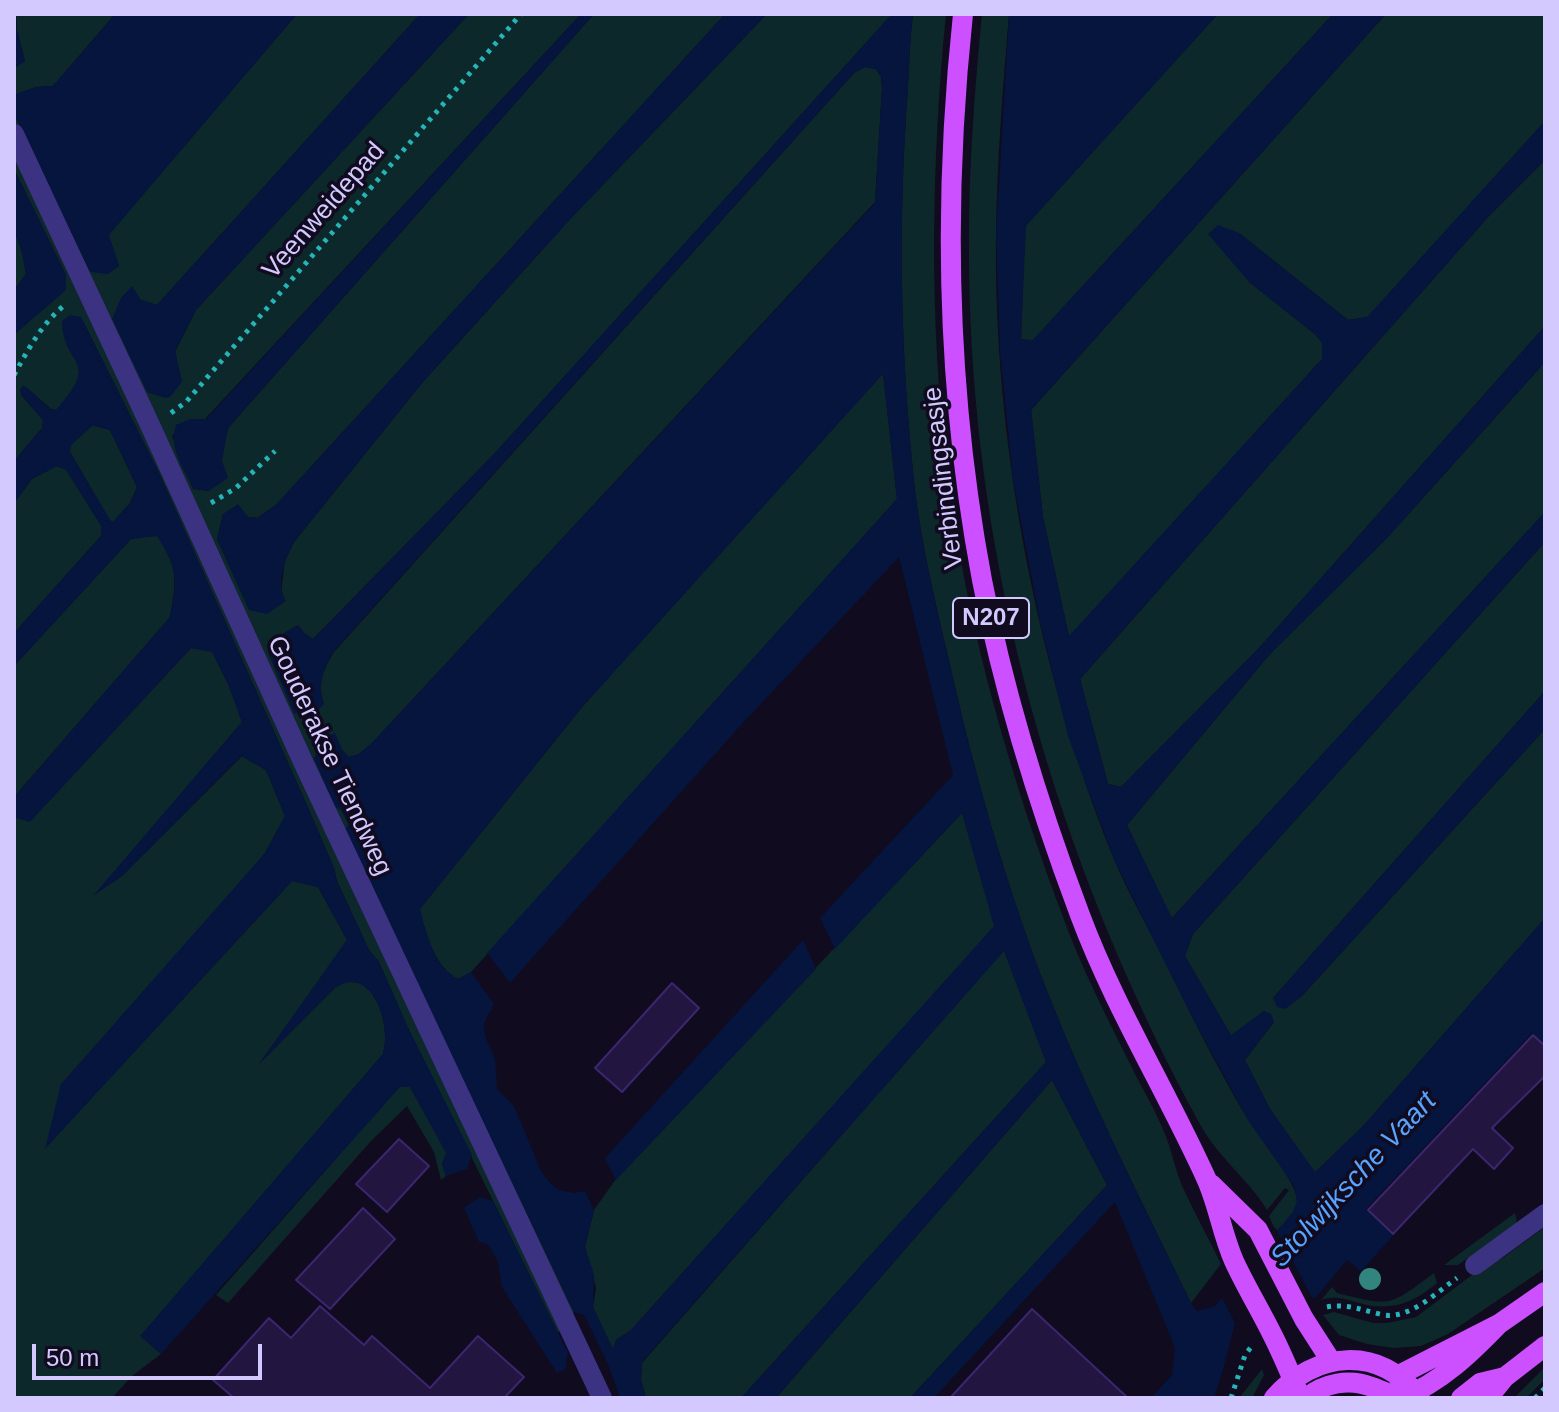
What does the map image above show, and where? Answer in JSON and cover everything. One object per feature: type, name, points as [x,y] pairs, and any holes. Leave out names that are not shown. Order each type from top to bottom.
[{"type":"main road","name":"Verbindingsasje","points":[[963,14],[957,66],[951,204],[953,325],[964,459],[982,580],[1010,702],[1046,821],[1081,920],[1120,1007],[1208,1181],[1233,1260],[1278,1345],[1292,1379]]},
{"type":"main road","name":"Verbindingsasje","points":[[1208,1181],[1258,1230],[1303,1317],[1331,1361]]},
{"type":"main road","points":[[1397,1376],[1499,1324],[1545,1292]]},
{"type":"main road","points":[[1274,1398],[1292,1379],[1331,1361],[1363,1361],[1397,1376],[1418,1395],[1467,1358],[1499,1324]]},
{"type":"main road","points":[[1488,1398],[1505,1377],[1545,1346]]},
{"type":"main road","points":[[1461,1398],[1480,1383],[1505,1377]]},
{"type":"main road","name":"N207","points":[[1292,1379],[1303,1398],[1328,1385],[1341,1383],[1370,1385],[1397,1397],[1418,1395]]},
{"type":"street","name":"Gouderakse Tiendweg","points":[[14,134],[311,781],[602,1398]]},
{"type":"street","points":[[1475,1265],[1545,1214]]},
{"type":"path","name":"Veenweidepad","points":[[150,425],[186,402],[521,14]]},
{"type":"path","points":[[14,375],[35,337],[52,316],[73,299],[89,294]]},
{"type":"path","points":[[189,512],[212,503],[236,488],[275,451]]},
{"type":"path","points":[[1303,1317],[1337,1305],[1386,1315],[1402,1314],[1475,1265]]},
{"type":"path","points":[[1535,1398],[1545,1388]]},
{"type":"green space","points":[[16,14],[115,14],[53,86],[36,87],[14,95],[14,68],[25,61]]},
{"type":"green space","points":[[297,14],[420,14],[157,305],[141,300],[182,382],[175,352],[196,310],[469,14],[581,14],[205,419],[190,419],[172,436],[193,489],[209,491],[222,468],[228,428],[594,14],[725,14],[276,505],[257,518],[223,514],[217,539],[249,609],[281,593],[285,560],[294,542],[422,383],[572,217],[767,14],[892,14],[496,452],[313,639],[298,625],[278,637],[324,704],[322,677],[334,652],[854,73],[865,67],[876,69],[882,88],[875,202],[372,743],[359,754],[349,757],[335,734],[341,809],[349,825],[345,831],[574,1312],[558,1333],[409,1030],[379,962],[369,950],[159,473],[81,317],[62,329],[79,372],[74,387],[57,410],[51,409],[27,388],[23,386],[20,390],[43,420],[42,428],[14,461],[14,335],[66,275],[14,169],[14,113],[90,271],[119,266],[108,235]]},
{"type":"green space","points":[[913,14],[946,14],[935,185],[937,357],[955,529],[978,645],[1009,758],[1066,925],[1081,963],[1158,1117],[1183,1188],[1221,1264],[1191,1303],[1098,1110],[1032,950],[979,783],[934,595],[915,491],[902,303],[902,209]]},
{"type":"green space","points":[[982,14],[1009,14],[998,179],[997,312],[1012,472],[1042,632],[1087,786],[1119,870],[1223,1076],[1296,1193],[1295,1209],[1276,1232],[1269,1216],[1289,1190],[1285,1188],[1267,1210],[1201,1126],[1149,1025],[1104,922],[1064,816],[1031,708],[1005,598],[986,487],[974,374],[969,199]]},
{"type":"green space","points":[[1218,14],[1333,14],[1033,340],[1021,340],[1025,226]]},
{"type":"green space","points":[[1386,14],[1545,14],[1545,121],[1368,317],[1348,320],[1239,233],[1249,282],[1316,335],[1322,343],[1322,359],[1069,637],[1043,517],[1031,410]]},
{"type":"green space","points":[[1545,160],[1545,326],[1259,648],[1121,787],[1108,784],[1080,679],[1489,216]]},
{"type":"green space","points":[[14,230],[26,274],[14,290]]},
{"type":"green space","points":[[1545,362],[1545,512],[1171,919],[1127,825],[1270,654],[1387,538]]},
{"type":"green space","points":[[883,373],[897,499],[471,972],[458,979],[450,974],[432,949],[419,910],[583,706]]},
{"type":"green space","points":[[93,425],[110,430],[137,487],[130,503],[113,522],[70,452],[70,445]]},
{"type":"green space","points":[[56,466],[66,469],[102,527],[101,536],[14,633],[14,503],[32,479]]},
{"type":"green space","points":[[157,535],[174,574],[170,617],[14,797],[14,666],[131,539]]},
{"type":"green space","points":[[1545,542],[1545,691],[1273,998],[1301,997],[1545,729],[1545,918],[1365,1124],[1315,1173],[1270,1109],[1245,1060],[1274,1022],[1264,1011],[1231,1036],[1185,956],[1193,934]]},
{"type":"green space","points":[[191,648],[212,651],[242,722],[96,893],[122,876],[242,756],[266,770],[285,816],[265,853],[45,1148],[292,881],[318,887],[347,940],[263,1060],[336,987],[349,982],[360,984],[377,1001],[385,1028],[383,1054],[141,1336],[161,1354],[132,1376],[112,1398],[14,1398],[14,817],[30,821]]},
{"type":"green space","points":[[962,813],[995,926],[631,1330],[616,1340],[613,1350],[593,1307],[596,1288],[585,1247],[594,1210],[616,1179]]},
{"type":"green space","points":[[1004,950],[1046,1062],[741,1398],[646,1398],[641,1380],[642,1363]]},
{"type":"green space","points":[[1052,1080],[1107,1185],[910,1398],[776,1398]]},
{"type":"green space","points":[[400,1086],[410,1087],[447,1153],[442,1163],[446,1176],[441,1180],[434,1152],[407,1106],[371,1141],[228,1303],[216,1295]]},
{"type":"green space","points":[[1515,1213],[1517,1223],[1458,1265],[1444,1265]]},
{"type":"green space","points":[[1545,1227],[1545,1268],[1448,1334],[1421,1346],[1394,1348],[1367,1344],[1339,1335],[1323,1315],[1334,1312],[1373,1323],[1416,1317],[1480,1269],[1504,1257]]},
{"type":"green space","points":[[1434,1273],[1437,1283],[1401,1304],[1371,1306],[1340,1298],[1321,1300],[1332,1287],[1337,1293],[1355,1298],[1390,1301]]},
{"type":"green space","points":[[1545,1367],[1545,1379],[1526,1398],[1514,1398]]},
{"type":"green space","points":[[1262,1369],[1264,1375],[1252,1398],[1239,1398]]},
{"type":"water","points":[[14,14],[25,61],[14,68]]},
{"type":"water","points":[[115,14],[297,14],[109,235],[119,266],[108,274],[90,272],[14,113],[14,95],[36,87],[53,86]]},
{"type":"water","points":[[420,14],[469,14],[196,310],[175,351],[182,382],[170,397],[147,392],[112,319],[121,298],[132,286],[141,300],[157,305]]},
{"type":"water","points":[[581,14],[594,14],[228,428],[222,461],[228,478],[209,491],[194,489],[176,450],[176,425],[190,419],[206,419]]},
{"type":"water","points":[[725,14],[767,14],[572,217],[422,383],[294,542],[281,579],[286,601],[267,614],[249,610],[217,539],[223,514],[238,504],[248,517],[257,518],[276,505]]},
{"type":"water","name":"Stolwijksche Vaart","points":[[892,14],[913,14],[902,209],[902,303],[907,397],[921,532],[958,698],[1004,867],[1063,1031],[1191,1303],[1197,1311],[1215,1306],[1293,1212],[1297,1201],[1294,1186],[1248,1120],[1190,1013],[1115,862],[1068,736],[1041,626],[1013,480],[1000,351],[996,235],[1009,14],[1218,14],[1026,226],[1021,339],[1033,340],[1333,14],[1386,14],[1031,410],[1043,517],[1069,636],[1322,359],[1322,343],[1316,335],[1249,282],[1208,234],[1218,225],[1239,233],[1348,320],[1367,317],[1545,121],[1545,160],[1489,216],[1080,679],[1108,784],[1121,787],[1259,648],[1545,326],[1545,362],[1387,538],[1270,654],[1127,825],[1172,918],[1545,512],[1545,542],[1193,934],[1185,956],[1231,1035],[1264,1011],[1271,1014],[1274,1022],[1245,1060],[1270,1109],[1315,1172],[1365,1124],[1545,918],[1545,1045],[1532,1033],[1366,1209],[1393,1236],[1361,1271],[1347,1260],[1316,1297],[1231,1345],[1214,1398],[1151,1398],[1172,1375],[1175,1348],[1115,1202],[934,1398],[910,1398],[1107,1185],[1052,1080],[776,1398],[741,1398],[1046,1062],[1004,951],[642,1362],[641,1380],[646,1398],[620,1398],[608,1364],[584,1315],[574,1312],[344,831],[349,824],[341,810],[335,807],[314,759],[322,739],[335,733],[342,750],[349,757],[359,754],[372,743],[875,203],[882,88],[876,69],[865,67],[854,73],[334,651],[322,677],[324,704],[313,716],[294,713],[268,653],[278,637],[298,625],[313,639],[496,452]],"holes":[[[883,374],[897,499],[487,953],[510,983],[741,725],[899,557],[953,775],[820,918],[835,949],[962,813],[994,926],[631,1330],[616,1340],[613,1349],[593,1307],[594,1275],[585,1247],[594,1210],[585,1191],[574,1193],[559,1190],[541,1171],[514,1106],[497,1089],[495,1059],[485,1036],[484,1023],[494,1004],[471,972],[458,979],[442,967],[432,949],[420,909],[583,706]]]},
{"type":"water","points":[[14,169],[66,275],[66,290],[14,335],[14,290],[26,274],[14,230]]},
{"type":"water","points":[[70,315],[81,317],[159,473],[309,810],[337,882],[472,1155],[467,1169],[446,1176],[442,1163],[446,1153],[410,1087],[400,1087],[161,1354],[140,1336],[383,1054],[385,1029],[377,1002],[370,991],[360,984],[349,982],[336,987],[258,1065],[347,940],[318,887],[292,881],[45,1149],[61,1084],[265,853],[285,816],[266,770],[241,756],[122,876],[93,896],[242,722],[212,652],[191,648],[30,822],[14,817],[14,797],[170,617],[175,583],[169,557],[157,536],[131,539],[14,666],[14,633],[101,536],[102,527],[66,470],[57,466],[32,479],[14,503],[14,461],[42,428],[43,420],[20,390],[23,386],[27,388],[50,409],[56,410],[77,380],[79,371],[68,348],[62,321]],"holes":[[[93,425],[110,430],[137,487],[130,503],[113,522],[70,452],[71,445]]]},
{"type":"water","points":[[1545,691],[1545,729],[1301,997],[1285,1009],[1277,1007],[1273,998]]},
{"type":"water","points":[[803,940],[816,969],[616,1180],[605,1158]]},
{"type":"water","points":[[480,1197],[493,1201],[568,1353],[565,1370],[557,1373],[502,1287],[498,1262],[488,1244],[479,1242],[464,1208]]},
{"type":"pier","points":[[1275,1227],[1314,1301],[1234,1347],[1216,1398],[1235,1323],[1220,1294]]},
{"type":"building","points":[[672,983],[699,1008],[622,1092],[595,1068]]},
{"type":"building","points":[[1533,1035],[1545,1046],[1545,1076],[1492,1128],[1513,1148],[1494,1169],[1473,1149],[1393,1234],[1368,1210]]},
{"type":"building","points":[[399,1139],[429,1166],[387,1212],[356,1184]]},
{"type":"building","points":[[363,1208],[395,1239],[330,1309],[296,1280]]},
{"type":"building","points":[[320,1306],[364,1345],[372,1336],[430,1388],[478,1336],[524,1377],[504,1398],[234,1398],[213,1380],[269,1318],[291,1338]]},
{"type":"building","points":[[1032,1309],[1128,1398],[950,1398]]}]
